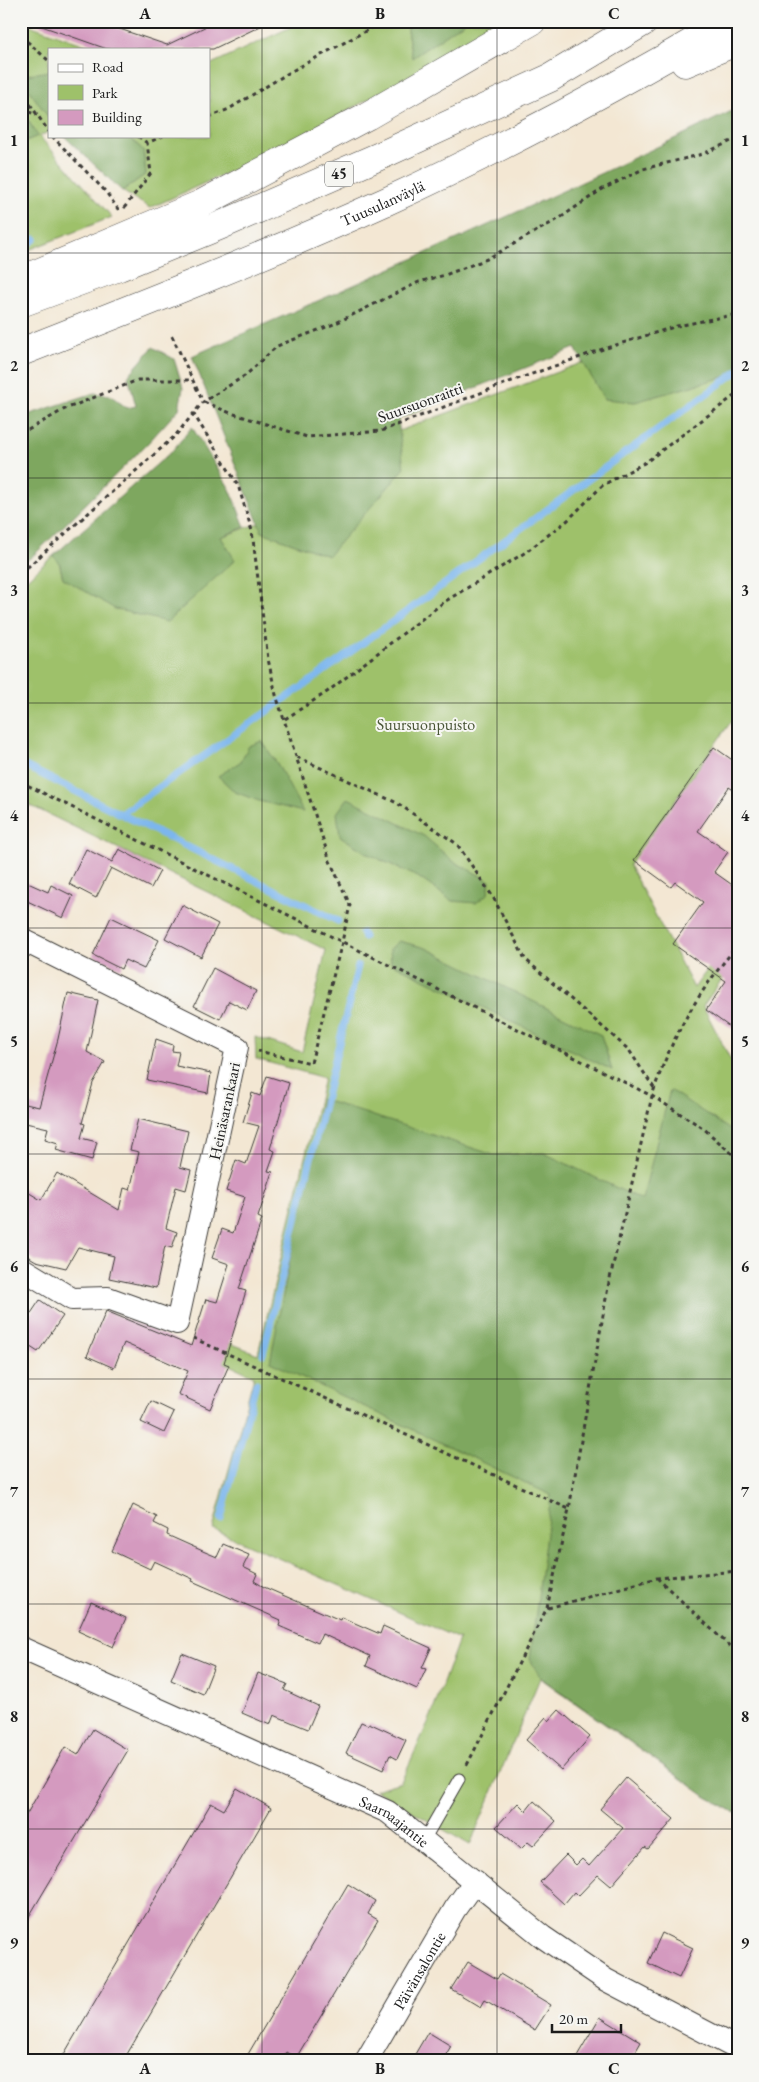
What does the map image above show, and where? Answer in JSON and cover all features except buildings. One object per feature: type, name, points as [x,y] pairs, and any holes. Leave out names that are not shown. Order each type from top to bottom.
[{"type":"highway","points":[[21,280],[200,204],[367,116],[532,21]]},
{"type":"highway","name":"45","points":[[21,302],[119,267],[382,155],[550,78],[644,21]]},
{"type":"highway","name":"Tuusulanväylä","points":[[21,352],[255,258],[384,202],[487,154],[568,112],[729,21]]},
{"type":"highway","points":[[568,112],[738,40]]},
{"type":"street","name":"Heinäsarankaari","points":[[21,938],[237,1047],[184,1330]]},
{"type":"street","points":[[21,1268],[72,1299],[108,1298],[184,1330]]},
{"type":"street","name":"Saarnaajantie","points":[[21,1648],[388,1812],[543,1937],[606,1980],[738,2049]]},
{"type":"street","name":"Päivänsalontie","points":[[366,2061],[450,1917],[475,1881]]},
{"type":"lane","points":[[424,1840],[459,1778]]},
{"type":"path","points":[[210,117],[229,109],[290,72],[384,21]]},
{"type":"path","points":[[21,36],[48,60]]},
{"type":"path","points":[[21,91],[48,131]]},
{"type":"path","points":[[21,110],[37,115]]},
{"type":"path","points":[[54,138],[106,192],[123,216]]},
{"type":"path","points":[[121,212],[151,173],[147,143],[141,138]]},
{"type":"path","points":[[147,143],[158,138]]},
{"type":"path","points":[[21,573],[176,436],[203,402],[246,375],[277,346],[334,324],[419,282],[445,275],[487,259],[560,218],[601,190],[643,170],[703,154],[738,138]]},
{"type":"path","name":"Suursuonraitti","points":[[203,402],[228,412],[307,437],[381,431],[512,381],[603,349],[677,326],[738,314]]},
{"type":"path","points":[[172,336],[203,402]]},
{"type":"path","points":[[21,434],[65,409],[138,380],[194,380]]},
{"type":"path","points":[[284,719],[327,692],[444,602],[526,552],[568,520],[603,486],[646,462],[738,393]]},
{"type":"path","points":[[193,413],[238,485],[241,494],[252,531],[268,659],[276,694],[330,861],[350,905],[311,1063],[237,1047]]},
{"type":"path","points":[[297,757],[397,803],[457,844],[493,897],[525,959],[629,1050],[655,1089]]},
{"type":"path","points":[[21,782],[652,1096],[703,1128],[738,1158]]},
{"type":"path","points":[[459,1778],[474,1754],[548,1608],[569,1509],[608,1287],[652,1096],[685,1017],[712,975],[738,945]]},
{"type":"path","points":[[184,1330],[569,1509]]},
{"type":"path","points":[[548,1608],[657,1578],[737,1571],[738,1544]]},
{"type":"path","points":[[657,1578],[738,1654]]},
{"type":"green space","points":[[304,21],[414,21],[407,30],[412,57],[466,21],[496,21],[402,81],[268,154],[150,208],[122,191],[146,174],[143,150],[130,138],[210,138],[210,65]]},
{"type":"green space","points":[[414,21],[466,21],[412,58],[407,30]]},
{"type":"green space","points":[[21,22],[94,48],[48,48],[48,132],[39,136],[112,217],[21,253]]},
{"type":"green space","points":[[48,71],[48,117],[21,79],[21,76]]},
{"type":"green space","points":[[738,108],[738,373],[635,402],[604,399],[575,348],[398,419],[404,469],[328,556],[262,532],[192,356],[398,266]]},
{"type":"green space","points":[[21,109],[38,136],[21,143]]},
{"type":"green space","points":[[66,138],[130,138],[143,150],[146,174],[122,191]]},
{"type":"green space","points":[[153,347],[174,359],[183,388],[179,409],[147,444],[21,566],[21,417],[94,393],[110,395],[127,408],[136,406],[128,376]]},
{"type":"green space","name":"Suursuonpuisto","points":[[738,348],[738,712],[629,865],[694,988],[738,927],[738,957],[703,1006],[738,1074],[738,1814],[707,1797],[540,1678],[470,1845],[375,1790],[401,1782],[431,1716],[459,1639],[213,1529],[254,1376],[195,1349],[196,1330],[258,1354],[324,1078],[256,1059],[255,1037],[302,1052],[326,950],[21,801],[21,584],[53,556],[59,562],[63,578],[221,537],[403,470],[399,431],[584,362],[604,399]]},
{"type":"green space","points":[[192,427],[230,489],[245,527],[221,537],[235,560],[167,622],[115,609],[63,578],[59,562],[53,556],[172,451]]},
{"type":"green space","points":[[262,741],[278,765],[303,812],[259,801],[235,792],[218,776],[240,762],[249,746]]},
{"type":"green space","points":[[348,798],[424,836],[453,861],[490,881],[488,894],[476,903],[452,901],[418,877],[368,854],[340,836],[337,813]]},
{"type":"green space","points":[[399,941],[426,948],[601,1035],[612,1070],[391,963],[390,949]]},
{"type":"green space","points":[[670,1090],[738,1135],[738,1814],[707,1797],[540,1677],[530,1659],[551,1495],[270,1362],[321,1099],[494,1155],[544,1153],[642,1200]]},
{"type":"waterway","points":[[21,248],[35,239]]},
{"type":"waterway","points":[[21,764],[121,814],[319,675],[738,371]]},
{"type":"waterway","points":[[121,814],[338,921]]},
{"type":"waterway","points":[[362,933],[364,937]]},
{"type":"waterway","points":[[263,1354],[358,966]]},
{"type":"waterway","points":[[221,1519],[256,1383]]}]
